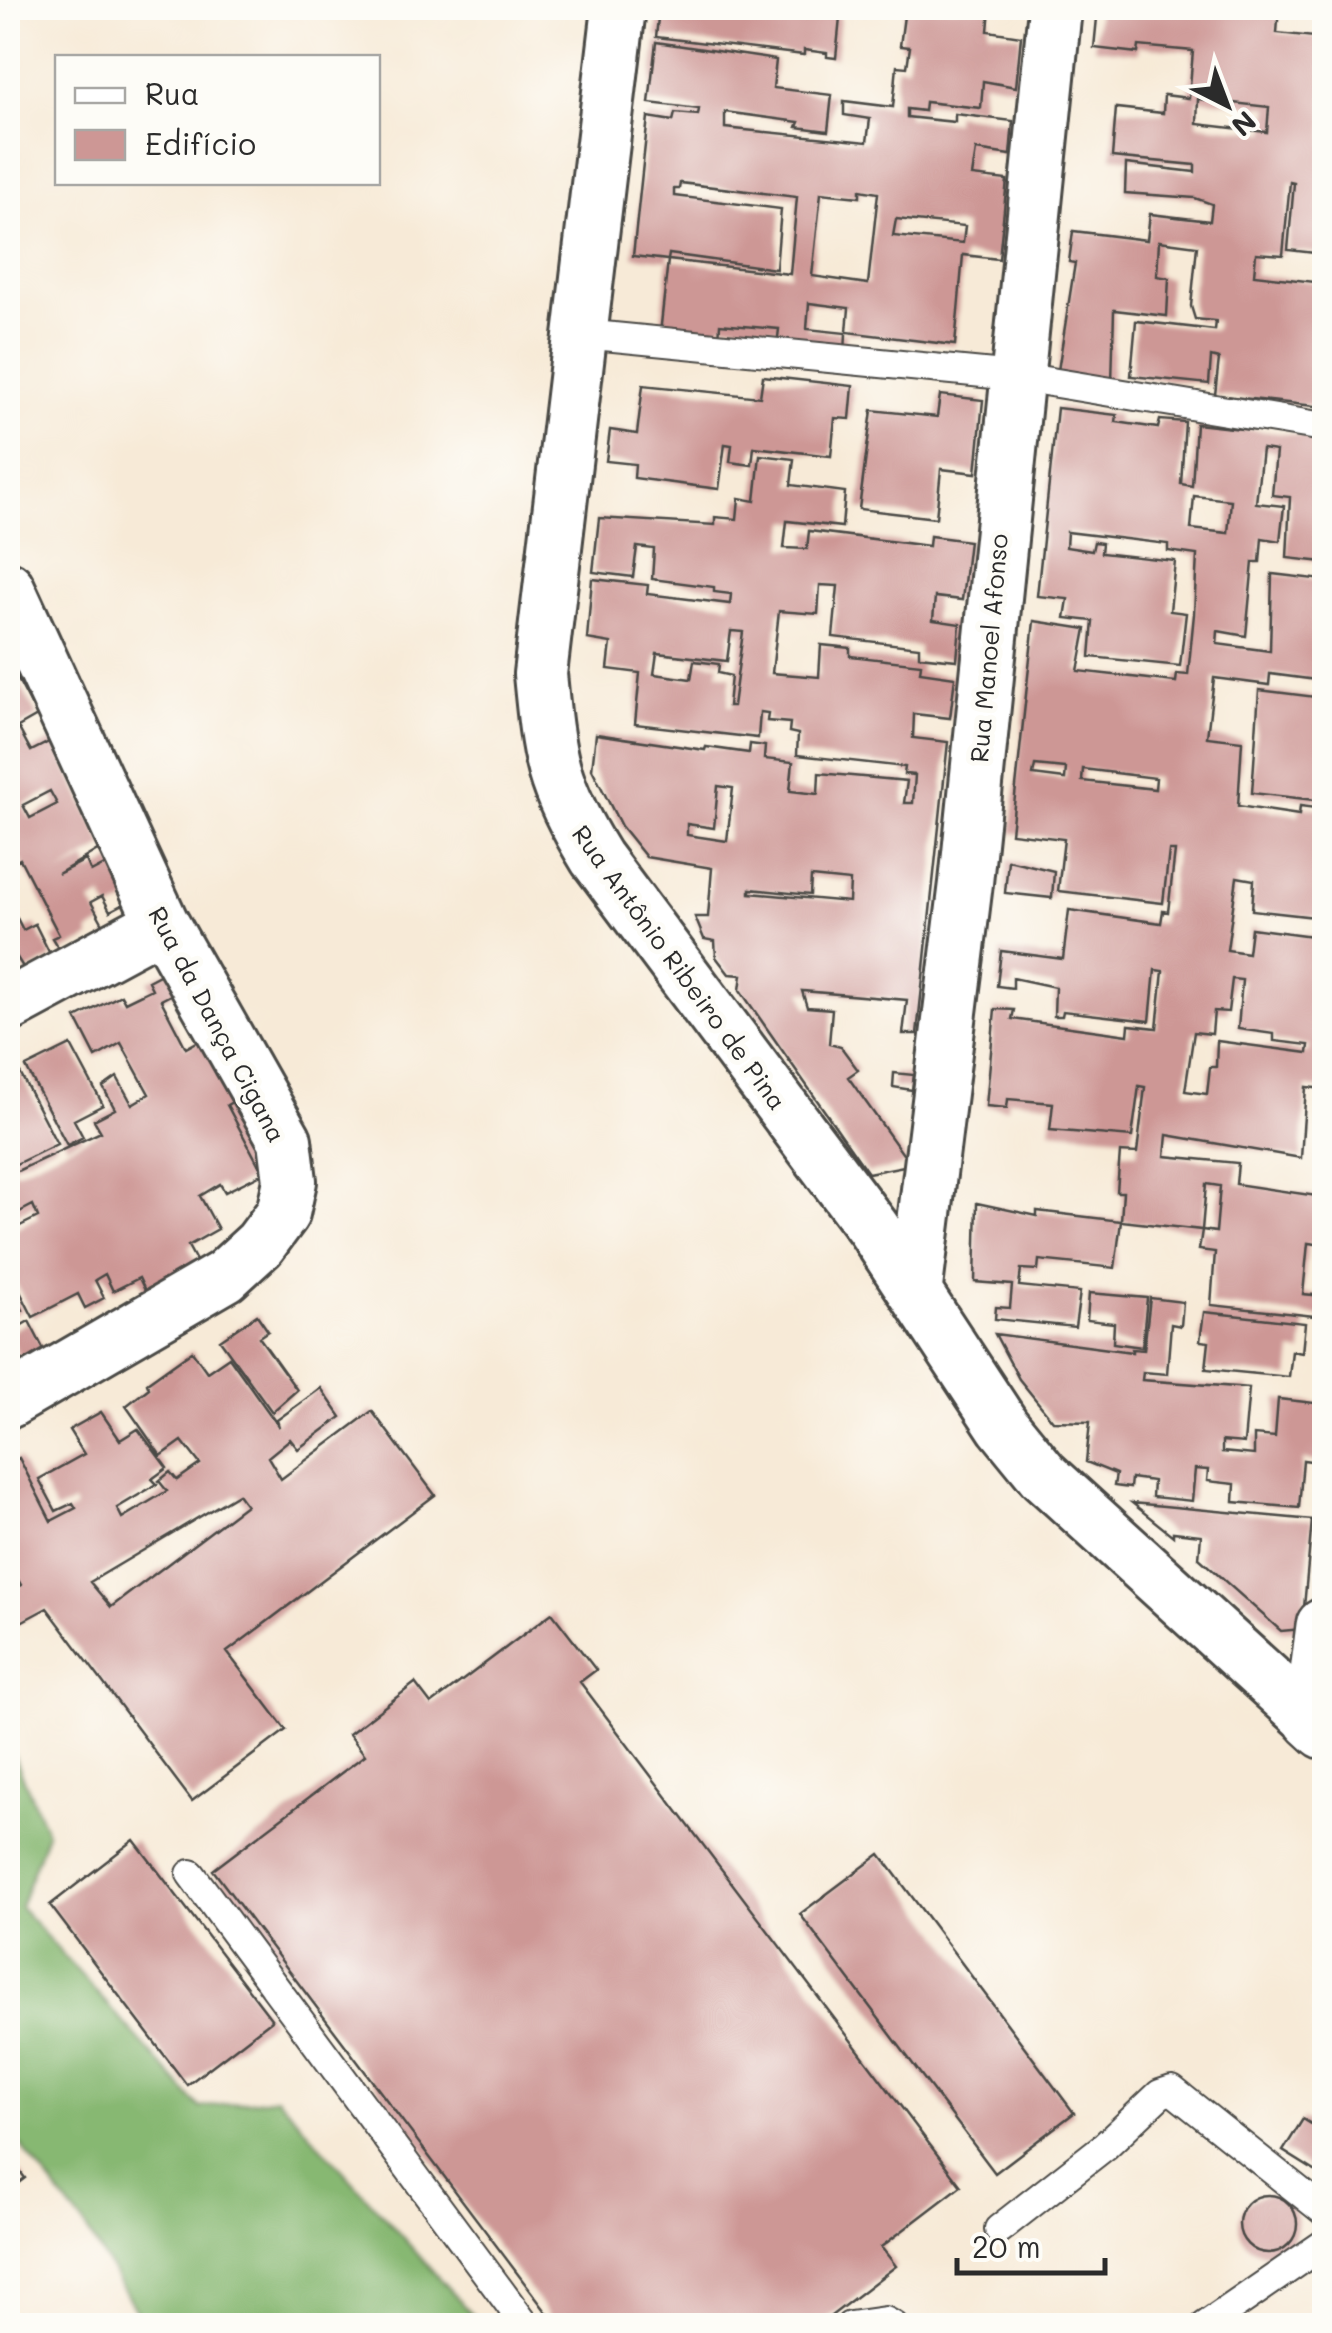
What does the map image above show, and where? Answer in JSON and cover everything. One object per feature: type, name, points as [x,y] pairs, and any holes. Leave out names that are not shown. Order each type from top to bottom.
[{"type":"street","name":"Rua Antônio Ribeiro de Pina","points":[[619,8],[540,674],[548,759],[566,808],[596,858],[916,1288],[1003,1426],[1043,1475],[1318,1726]]},
{"type":"street","name":"Rua Manoel Afonso","points":[[916,1288],[966,884],[1014,376],[1054,8]]},
{"type":"street","name":"Rua da Dança Cigana","points":[[8,1402],[225,1276],[260,1244],[283,1213],[290,1182],[284,1140],[162,924],[11,605]]},
{"type":"street","points":[[8,1006],[162,924]]},
{"type":"street","points":[[1318,1726],[1324,1626]]},
{"type":"lane","points":[[583,334],[1014,376],[1324,428]]},
{"type":"lane","points":[[190,1874],[526,2326]]},
{"type":"lane","points":[[999,2228],[1105,2146],[1160,2094],[1172,2090],[1324,2211]]},
{"type":"lane","points":[[1205,2326],[1324,2244]]},
{"type":"lane","points":[[850,2326],[885,2320],[894,2326]]},
{"type":"green space","points":[[8,1742],[47,1833],[20,1907],[200,2108],[277,2097],[481,2325],[145,2325],[83,2224],[8,2129]]},
{"type":"building","points":[[659,8],[841,8],[836,58],[804,50],[804,55],[656,37]]},
{"type":"building","points":[[905,8],[990,8],[988,31],[1021,36],[1016,87],[983,81],[981,108],[925,102],[924,111],[907,109],[907,117],[955,122],[955,114],[1013,121],[1010,155],[976,150],[972,176],[1007,180],[999,259],[963,255],[955,345],[847,332],[849,308],[809,303],[807,329],[846,333],[845,354],[777,346],[779,329],[720,324],[719,340],[660,334],[668,260],[633,256],[648,117],[673,121],[675,113],[698,115],[699,109],[649,103],[656,42],[776,60],[773,88],[832,95],[828,131],[797,127],[799,122],[725,112],[725,128],[867,142],[870,119],[844,115],[844,101],[893,107],[897,66],[907,67],[910,47],[900,46]],"holes":[[[680,183],[797,197],[790,274],[668,260],[669,254],[776,269],[781,209],[674,196]],[[860,190],[878,193],[868,284],[812,276],[821,193],[860,197]],[[896,219],[965,226],[963,243],[893,236]]]},
{"type":"building","points":[[1098,8],[1279,8],[1277,33],[1324,38],[1324,254],[1288,250],[1294,183],[1290,182],[1283,255],[1256,253],[1254,275],[1324,283],[1324,407],[1215,395],[1219,359],[1211,357],[1209,384],[1131,376],[1136,321],[1215,330],[1216,321],[1195,319],[1191,306],[1197,246],[1159,241],[1157,276],[1169,278],[1167,316],[1114,310],[1112,384],[1057,377],[1075,263],[1069,262],[1073,231],[1147,240],[1150,214],[1210,221],[1212,204],[1195,198],[1125,193],[1126,164],[1195,172],[1195,165],[1112,157],[1116,108],[1163,113],[1164,95],[1189,98],[1193,51],[1139,46],[1138,53],[1094,48]],"holes":[[[1198,99],[1269,107],[1267,132],[1197,124]]]},
{"type":"building","points":[[763,376],[853,386],[850,419],[835,418],[831,456],[754,447],[752,465],[730,462],[732,445],[725,444],[719,489],[634,478],[635,464],[606,461],[610,430],[637,434],[643,385],[760,397]]},
{"type":"building","points":[[940,395],[983,400],[976,473],[941,469],[936,518],[859,509],[872,410],[937,417]]},
{"type":"building","points":[[1057,408],[1117,415],[1116,422],[1158,428],[1160,420],[1185,422],[1181,484],[1192,486],[1196,424],[1324,438],[1324,562],[1287,558],[1290,497],[1272,495],[1276,451],[1262,449],[1256,503],[1284,506],[1280,541],[1262,538],[1260,562],[1253,562],[1246,636],[1218,631],[1217,644],[1270,651],[1272,574],[1324,580],[1324,681],[1270,674],[1269,685],[1214,678],[1207,737],[1242,741],[1238,806],[1299,815],[1300,806],[1324,809],[1324,918],[1252,910],[1254,880],[1237,877],[1227,950],[1248,953],[1251,928],[1320,937],[1320,930],[1324,930],[1318,989],[1324,990],[1324,1089],[1306,1087],[1301,1158],[1167,1135],[1165,1156],[1238,1163],[1236,1184],[1324,1197],[1324,1245],[1308,1243],[1303,1294],[1324,1296],[1324,1317],[1211,1305],[1215,1252],[1199,1250],[1202,1230],[1121,1221],[1123,1192],[1117,1192],[1120,1152],[1137,1153],[1145,1087],[1139,1086],[1132,1137],[1050,1130],[1053,1103],[1008,1099],[1007,1108],[986,1106],[995,1009],[1014,1010],[1012,1019],[1128,1035],[1129,1025],[1157,1028],[1163,971],[1155,970],[1150,1021],[1063,1011],[1062,1016],[1054,1016],[1055,987],[1013,978],[1013,988],[997,986],[1001,951],[1063,959],[1069,910],[1161,923],[1163,911],[1168,912],[1175,851],[1169,851],[1163,903],[1058,891],[1064,839],[1011,833],[1034,621],[1086,629],[1078,671],[1176,682],[1177,674],[1188,675],[1197,555],[1168,551],[1168,544],[1067,532],[1066,547],[1092,551],[1094,542],[1102,543],[1101,553],[1175,561],[1170,611],[1186,613],[1180,666],[1090,657],[1093,621],[1065,618],[1068,599],[1037,596]],"holes":[[[1194,496],[1231,500],[1228,533],[1191,529]],[[1035,765],[1066,768],[1065,779],[1033,775]],[[1083,769],[1156,778],[1155,789],[1082,781]],[[1232,979],[1242,980],[1238,1029],[1274,1034],[1274,1041],[1309,1045],[1308,1053],[1217,1041],[1216,1067],[1210,1067],[1207,1094],[1185,1091],[1194,1032],[1212,1034],[1214,1011],[1228,1012]],[[1206,1184],[1220,1186],[1216,1232],[1202,1230]]]},
{"type":"building","points":[[760,455],[794,459],[791,485],[845,492],[842,527],[787,521],[784,548],[807,549],[809,531],[929,546],[930,536],[969,541],[962,600],[935,597],[933,620],[960,624],[957,660],[919,656],[919,647],[833,637],[838,586],[820,585],[818,614],[779,611],[772,673],[819,677],[821,645],[850,648],[850,656],[921,664],[920,672],[955,677],[950,718],[914,714],[913,738],[948,742],[917,1034],[903,1034],[907,1000],[802,991],[807,1007],[832,1009],[829,1044],[841,1047],[858,1070],[848,1077],[905,1157],[904,1166],[868,1173],[740,990],[742,975],[729,974],[716,957],[715,941],[704,939],[695,917],[708,917],[712,868],[646,857],[621,826],[592,769],[596,734],[749,753],[750,744],[765,746],[764,759],[793,762],[790,791],[818,794],[819,773],[907,781],[904,803],[913,803],[915,775],[904,774],[905,767],[797,755],[798,734],[789,732],[790,723],[767,721],[768,713],[760,712],[758,738],[635,724],[640,673],[608,669],[611,643],[587,639],[592,579],[648,585],[647,594],[730,604],[731,594],[714,592],[714,587],[652,579],[654,549],[637,547],[633,577],[593,572],[599,518],[715,525],[715,517],[737,519],[739,498],[755,501]],"holes":[[[731,631],[743,632],[733,706],[728,706],[731,676],[718,673],[719,664],[694,661],[691,679],[654,674],[657,653],[727,661]],[[718,786],[733,788],[727,841],[687,835],[687,824],[714,828]],[[811,877],[850,881],[849,902],[750,893],[750,889],[810,895]]]},
{"type":"building","points":[[17,678],[37,716],[18,727],[31,751],[53,740],[104,846],[58,874],[86,860],[91,872],[112,861],[131,900],[110,911],[102,896],[91,902],[103,924],[88,932],[91,937],[61,953],[52,938],[59,935],[20,859],[8,865],[8,684]],"holes":[[[50,791],[57,804],[30,818],[23,805]]]},
{"type":"building","points":[[1259,690],[1324,698],[1324,801],[1252,793]]},
{"type":"building","points":[[1008,860],[1054,871],[1052,898],[1005,893]]},
{"type":"building","points":[[8,900],[23,930],[35,924],[52,958],[26,972],[8,943]]},
{"type":"building","points":[[169,970],[180,990],[161,1000],[186,1048],[206,1037],[239,1098],[227,1105],[263,1173],[225,1192],[220,1184],[200,1196],[218,1229],[188,1246],[201,1270],[150,1301],[139,1278],[113,1291],[105,1274],[95,1280],[104,1298],[85,1308],[78,1294],[33,1317],[8,1268],[8,1232],[38,1217],[33,1205],[8,1218],[8,1050],[57,1144],[12,1166],[15,1172],[101,1132],[94,1120],[115,1109],[103,1087],[117,1077],[132,1104],[149,1094],[121,1043],[96,1057],[76,1018],[121,995],[125,1002],[152,989],[148,981]]},
{"type":"building","points":[[71,1045],[103,1105],[74,1120],[83,1137],[67,1145],[26,1067]]},
{"type":"building","points":[[894,1073],[914,1075],[912,1090],[893,1087]]},
{"type":"building","points":[[977,1203],[1037,1216],[1037,1211],[1121,1221],[1115,1268],[1039,1260],[1038,1270],[1021,1269],[1019,1286],[1080,1292],[1075,1327],[995,1319],[996,1307],[1010,1308],[1012,1285],[975,1282]]},
{"type":"building","points":[[8,1281],[23,1310],[8,1318]]},
{"type":"building","points":[[1089,1293],[1147,1298],[1142,1347],[1113,1343],[1114,1323],[1087,1320]]},
{"type":"building","points":[[1150,1298],[1183,1302],[1181,1326],[1171,1324],[1167,1374],[1143,1372],[1142,1380],[1249,1388],[1244,1443],[1222,1441],[1222,1452],[1254,1455],[1254,1435],[1275,1437],[1278,1399],[1324,1404],[1319,1462],[1303,1460],[1299,1508],[1234,1502],[1235,1484],[1207,1481],[1208,1470],[1195,1469],[1192,1501],[1152,1497],[1153,1481],[1131,1478],[1130,1488],[1114,1486],[1116,1474],[1086,1462],[1090,1422],[1053,1421],[1019,1379],[995,1334],[1132,1352],[1144,1350]]},
{"type":"building","points":[[1204,1312],[1305,1323],[1302,1353],[1292,1351],[1289,1377],[1206,1369],[1209,1342],[1200,1341]]},
{"type":"building","points":[[257,1315],[268,1331],[259,1337],[297,1390],[272,1412],[220,1340]]},
{"type":"building","points":[[29,1321],[48,1358],[25,1371],[8,1333]]},
{"type":"building","points":[[192,1351],[207,1372],[229,1357],[279,1427],[277,1420],[321,1388],[341,1417],[298,1449],[290,1439],[268,1457],[281,1479],[372,1411],[435,1495],[227,1652],[286,1730],[192,1801],[47,1608],[8,1629],[8,1592],[21,1585],[11,1567],[8,1569],[8,1464],[19,1458],[51,1521],[76,1508],[73,1503],[56,1511],[39,1479],[84,1454],[69,1430],[101,1412],[120,1440],[138,1429],[167,1468],[152,1479],[157,1484],[117,1508],[122,1518],[167,1491],[159,1481],[170,1472],[177,1480],[200,1464],[182,1441],[161,1456],[126,1406],[149,1388],[147,1383]],"holes":[[[238,1494],[246,1505],[111,1607],[90,1582]]]},
{"type":"building","points":[[1132,1503],[1312,1520],[1302,1629],[1281,1631],[1199,1558],[1201,1535],[1173,1532],[1173,1536]]},
{"type":"building","points":[[552,1613],[596,1670],[580,1682],[961,2186],[881,2247],[896,2266],[818,2326],[557,2326],[213,1870],[365,1755],[349,1734],[415,1683],[431,1704]]},
{"type":"building","points":[[134,1840],[272,2020],[187,2085],[50,1905]]},
{"type":"building","points":[[880,1854],[1074,2113],[995,2173],[800,1914]]},
{"type":"building","points":[[1303,2119],[1324,2132],[1323,2176],[1283,2151]]},
{"type":"building","points":[[8,2156],[25,2178],[8,2191]]},
{"type":"building","points":[[1268,2195],[1289,2203],[1297,2224],[1289,2245],[1268,2253],[1247,2245],[1239,2224],[1247,2203]]}]
